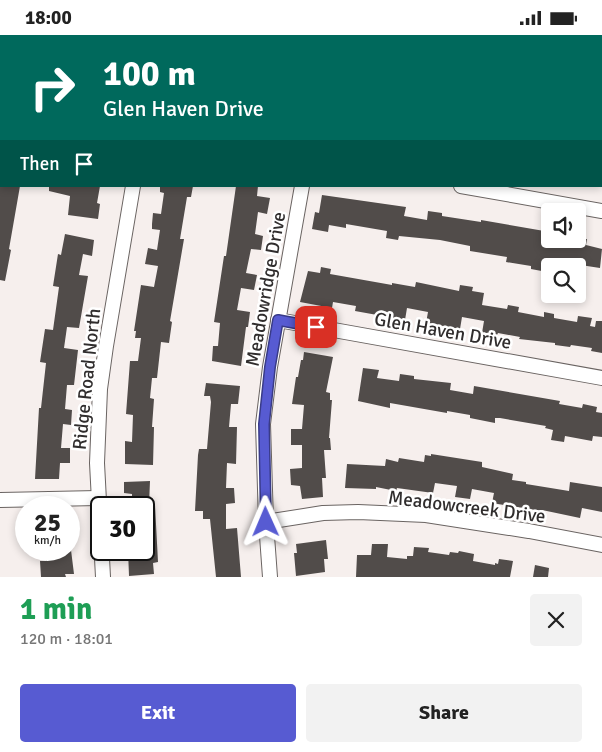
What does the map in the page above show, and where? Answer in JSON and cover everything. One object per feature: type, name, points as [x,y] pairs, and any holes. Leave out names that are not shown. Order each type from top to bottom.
[{"type":"street","name":"Ridge Road North","points":[[98,496],[97,463],[100,389],[133,187]]},
{"type":"street","name":"Meadowridge Drive","points":[[270,577],[266,522],[264,424],[270,367],[302,187]]},
{"type":"street","points":[[467,187],[602,211]]},
{"type":"street","name":"Glen Haven Drive","points":[[278,320],[602,378]]},
{"type":"street","points":[[0,500],[90,499]]},
{"type":"street","name":"Meadowcreek Drive","points":[[266,522],[323,513],[358,512],[426,515],[529,531],[602,545]]},
{"type":"street","name":"Ridge Road North","points":[[102,561],[103,577]]},
{"type":"building","points":[[0,187],[20,187],[5,281],[0,280]]},
{"type":"building","points":[[49,187],[100,187],[97,203],[100,204],[98,219],[68,215],[70,196],[49,191]]},
{"type":"building","points":[[160,187],[193,187],[191,197],[187,197],[180,239],[184,239],[170,321],[172,322],[169,343],[161,342],[157,378],[152,378],[150,398],[154,399],[152,427],[154,427],[153,465],[125,464],[125,441],[132,442],[133,415],[126,414],[130,361],[138,361],[141,338],[135,338],[136,331],[134,331],[141,285],[154,287],[158,266],[145,264],[148,248],[157,250],[160,230],[152,229],[152,224],[153,213],[161,214],[164,193],[160,192]]},
{"type":"building","points":[[236,187],[258,187],[257,196],[270,198],[267,214],[258,212],[255,234],[263,236],[261,250],[251,249],[246,273],[257,275],[254,290],[241,288],[237,310],[250,312],[241,366],[212,361],[213,346],[218,346],[220,323],[214,322],[224,256],[226,256]]},
{"type":"building","points":[[322,195],[406,207],[404,216],[427,220],[428,211],[442,213],[442,216],[481,222],[481,220],[541,230],[541,248],[586,248],[586,245],[602,249],[600,268],[586,266],[586,258],[541,258],[541,271],[531,269],[531,266],[506,262],[507,257],[470,251],[470,246],[440,240],[399,236],[398,240],[386,238],[387,231],[346,224],[346,228],[329,225],[328,232],[312,229],[315,212],[319,213]]},
{"type":"building","points":[[65,234],[94,240],[92,256],[83,254],[79,275],[88,276],[79,328],[67,327],[64,348],[78,350],[74,385],[67,385],[65,409],[72,410],[71,425],[63,424],[61,448],[70,448],[70,463],[60,463],[59,479],[35,479],[39,408],[41,408],[46,363],[40,362],[45,329],[53,330],[59,287],[53,286],[58,254],[61,255]]},
{"type":"building","points":[[321,267],[331,269],[330,274],[392,285],[392,283],[415,287],[416,282],[459,291],[460,285],[473,287],[472,291],[484,293],[482,305],[507,309],[508,305],[519,307],[518,312],[544,317],[544,312],[554,314],[554,318],[577,322],[578,316],[592,318],[590,326],[595,327],[596,321],[602,321],[602,353],[591,351],[592,348],[555,345],[555,343],[519,339],[520,337],[498,333],[497,335],[482,333],[484,321],[462,317],[460,329],[426,323],[428,312],[407,308],[405,320],[355,311],[356,306],[333,302],[332,308],[300,302],[308,271],[320,273]]},
{"type":"building","points":[[304,352],[333,357],[326,392],[330,393],[330,400],[332,400],[329,438],[331,450],[324,450],[326,478],[322,478],[323,497],[302,499],[300,486],[291,485],[290,469],[302,468],[302,445],[291,445],[291,429],[302,429],[304,405],[292,404],[296,377],[298,377]]},
{"type":"building","points":[[363,368],[379,370],[377,378],[399,381],[400,374],[414,376],[414,379],[451,383],[450,390],[473,394],[474,386],[560,401],[559,404],[582,408],[583,404],[597,407],[596,412],[602,413],[602,437],[593,436],[592,441],[565,436],[564,442],[551,440],[553,430],[545,428],[546,426],[500,418],[495,418],[495,423],[470,418],[470,415],[447,411],[447,413],[390,403],[390,408],[358,401]]},
{"type":"building","points":[[206,383],[240,386],[238,404],[231,404],[229,427],[237,427],[236,464],[227,463],[226,488],[234,488],[235,503],[226,504],[226,529],[237,528],[241,577],[216,577],[210,519],[203,519],[203,511],[195,511],[199,449],[207,449],[211,402],[210,396],[204,396]]},
{"type":"building","points":[[431,454],[482,462],[482,467],[513,474],[512,480],[526,482],[526,484],[569,491],[570,482],[602,487],[602,512],[582,508],[580,518],[542,510],[492,503],[494,493],[472,489],[470,499],[455,497],[457,486],[435,483],[433,493],[397,488],[396,491],[376,487],[376,489],[345,488],[347,464],[385,466],[386,459],[398,462],[399,458],[424,462],[425,455],[431,456]]},
{"type":"building","points":[[150,481],[149,496],[132,496],[132,494],[124,493],[124,482]]},
{"type":"building","points":[[155,505],[158,562],[153,563],[154,574],[129,576],[128,561],[155,561]]},
{"type":"building","points":[[326,540],[328,559],[324,559],[325,572],[296,576],[294,553],[297,553],[296,544]]},
{"type":"building","points":[[372,544],[388,544],[387,557],[407,559],[407,556],[413,556],[414,547],[429,548],[428,552],[449,555],[450,552],[458,553],[459,551],[474,554],[473,561],[495,565],[495,563],[498,564],[499,559],[513,561],[510,577],[356,577],[357,555],[371,555]]},
{"type":"building","points":[[40,561],[72,561],[74,574],[65,574],[66,577],[41,577]]},
{"type":"building","points":[[535,565],[549,568],[548,577],[533,577]]},
{"type":"route","points":[[266,522],[264,424],[270,367],[278,320],[316,327]]}]
